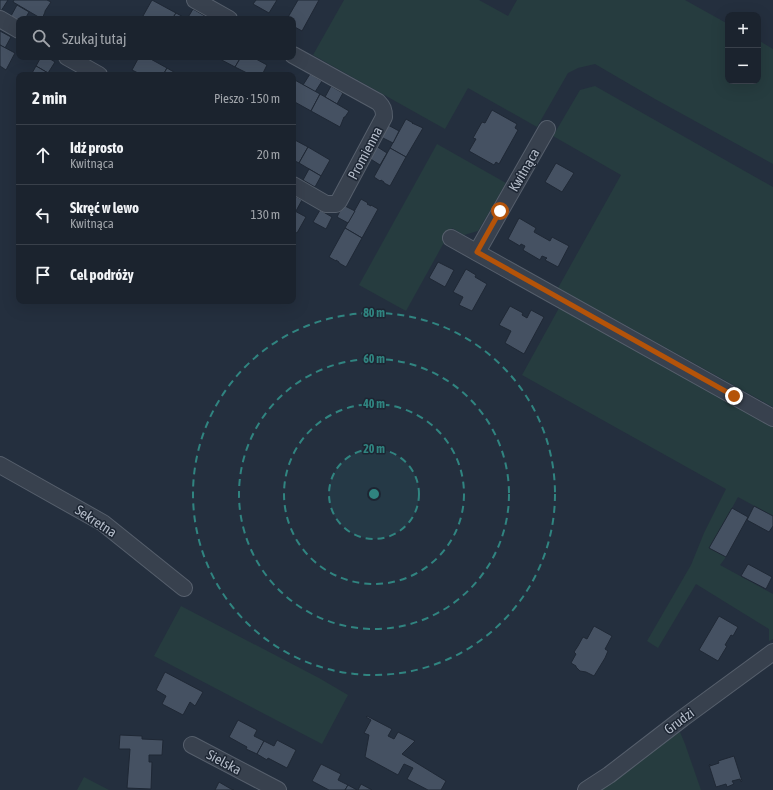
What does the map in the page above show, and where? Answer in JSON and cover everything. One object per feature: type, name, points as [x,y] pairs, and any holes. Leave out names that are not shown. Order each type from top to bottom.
[{"type":"street","points":[[195,0],[224,16]]},
{"type":"street","points":[[0,19],[16,28]]},
{"type":"street","name":"Promienna","points":[[296,57],[378,102],[383,107],[384,112],[384,117],[336,204],[326,204],[296,187]]},
{"type":"street","points":[[72,60],[94,72]]},
{"type":"street","name":"Kwitnąca","points":[[477,252],[547,129]]},
{"type":"street","points":[[451,238],[773,418]]},
{"type":"street","name":"Sekretna","points":[[0,465],[103,523],[184,588]]},
{"type":"street","name":"Grudzi","points":[[586,790],[609,775],[773,652]]},
{"type":"street","name":"Sielska","points":[[192,745],[278,790]]},
{"type":"green space","points":[[344,0],[479,0],[508,16],[517,0],[685,0],[725,22],[725,84],[761,84],[761,42],[773,49],[773,164],[595,64],[578,68],[568,73],[537,127],[468,88],[445,129],[313,55]]},
{"type":"green space","points":[[595,86],[773,187],[773,407],[558,288],[621,175],[553,136],[580,90]]},
{"type":"green space","points":[[437,144],[506,183],[478,231],[464,235],[452,228],[406,311],[359,285]]},
{"type":"green space","points":[[559,308],[773,427],[773,516],[738,497],[710,548],[726,557],[720,565],[773,594],[773,639],[769,641],[769,629],[696,584],[658,648],[647,641],[691,565],[704,533],[726,489],[522,375]]},
{"type":"green space","points":[[181,606],[319,678],[348,695],[322,744],[154,656]]},
{"type":"green space","points":[[680,732],[701,790],[597,790]]},
{"type":"green space","points":[[84,777],[109,790],[77,790]]},
{"type":"building","points":[[0,0],[8,0],[1,11],[0,10]]},
{"type":"building","points":[[14,0],[47,0],[51,2],[43,16],[37,16],[13,2]]},
{"type":"building","points":[[152,0],[176,13],[174,16],[143,16]]},
{"type":"building","points":[[256,0],[277,0],[269,13],[253,4]]},
{"type":"building","points":[[298,0],[319,0],[302,31],[296,28],[296,16],[289,16]]},
{"type":"building","points":[[17,5],[29,12],[27,16],[16,16],[16,19],[11,16]]},
{"type":"building","points":[[193,9],[205,16],[189,16]]},
{"type":"building","points":[[176,13],[182,16],[174,16]]},
{"type":"building","points":[[0,31],[11,37],[5,48],[0,45]]},
{"type":"building","points":[[0,45],[15,53],[6,70],[0,66]]},
{"type":"building","points":[[39,60],[52,60],[55,62],[49,72],[36,66]]},
{"type":"building","points":[[137,60],[152,60],[167,68],[165,72],[136,72],[132,70]]},
{"type":"building","points":[[222,60],[239,60],[235,67]]},
{"type":"building","points":[[239,60],[258,60],[267,65],[264,72],[245,72],[235,67]]},
{"type":"building","points":[[36,66],[46,72],[33,72]]},
{"type":"building","points":[[167,68],[174,72],[165,72]]},
{"type":"building","points":[[310,74],[322,81],[315,92],[303,85]]},
{"type":"building","points":[[296,81],[320,94],[311,111],[296,103]]},
{"type":"building","points":[[331,86],[343,93],[337,104],[325,97]]},
{"type":"building","points":[[320,94],[349,111],[344,117],[340,127],[311,111]]},
{"type":"building","points":[[492,110],[517,124],[515,128],[518,130],[499,164],[496,162],[494,165],[469,151],[476,139],[473,138],[482,122],[485,123]]},
{"type":"building","points":[[406,119],[423,128],[406,157],[390,148]]},
{"type":"building","points":[[388,125],[399,131],[393,143],[381,137]]},
{"type":"building","points":[[296,141],[308,147],[299,163],[296,162]]},
{"type":"building","points":[[376,146],[387,153],[380,165],[369,158]]},
{"type":"building","points":[[308,147],[330,160],[321,176],[299,163]]},
{"type":"building","points":[[390,148],[406,157],[390,186],[374,177]]},
{"type":"building","points":[[556,163],[574,173],[562,192],[545,182]]},
{"type":"building","points":[[309,169],[321,176],[315,187],[303,180]]},
{"type":"building","points":[[296,197],[302,200],[296,211]]},
{"type":"building","points":[[361,199],[368,203],[367,204],[378,209],[362,238],[345,228]]},
{"type":"building","points":[[343,205],[355,211],[348,223],[337,217]]},
{"type":"building","points":[[320,210],[332,217],[326,229],[313,222]]},
{"type":"building","points":[[296,212],[306,217],[296,232]]},
{"type":"building","points":[[519,218],[536,228],[534,232],[550,241],[552,237],[569,246],[558,267],[545,260],[547,258],[542,256],[540,260],[523,250],[525,246],[521,244],[520,246],[508,239]]},
{"type":"building","points":[[345,228],[362,238],[346,267],[329,257]]},
{"type":"building","points":[[438,262],[454,270],[445,287],[429,278]]},
{"type":"building","points":[[466,269],[476,275],[475,277],[487,284],[472,311],[459,305],[463,297],[453,292]]},
{"type":"building","points":[[510,306],[523,313],[522,315],[527,318],[531,310],[544,317],[524,354],[505,343],[511,331],[499,325]]},
{"type":"building","points":[[754,506],[773,516],[773,526],[769,532],[747,520]]},
{"type":"building","points":[[732,508],[748,517],[726,557],[709,548]]},
{"type":"building","points":[[748,564],[772,577],[766,589],[741,576]]},
{"type":"building","points":[[719,616],[738,627],[733,636],[731,635],[725,645],[727,646],[718,661],[699,650]]},
{"type":"building","points":[[594,626],[612,636],[605,649],[608,651],[605,658],[594,676],[580,671],[571,663],[576,654],[574,652],[583,637],[587,639]]},
{"type":"building","points":[[165,672],[203,692],[195,706],[190,702],[183,715],[162,704],[166,696],[156,690]]},
{"type":"building","points":[[367,716],[392,729],[388,736],[394,739],[398,732],[415,741],[402,754],[446,781],[441,790],[428,790],[407,779],[413,768],[404,764],[398,775],[365,757],[369,735],[364,733],[371,720],[366,717]]},
{"type":"building","points":[[238,720],[257,730],[254,736],[264,741],[257,754],[246,749],[247,747],[229,737]]},
{"type":"building","points":[[120,735],[142,736],[142,739],[163,740],[162,755],[149,755],[149,762],[152,762],[151,789],[127,788],[130,749],[119,749]]},
{"type":"building","points":[[277,740],[296,750],[287,768],[268,758],[267,760],[257,754],[264,741],[274,746]]},
{"type":"building","points":[[734,756],[742,781],[741,782],[740,779],[732,781],[734,784],[727,787],[726,784],[716,787],[709,765],[719,763],[718,761]]},
{"type":"building","points":[[321,764],[341,774],[338,780],[348,785],[345,790],[329,790],[312,781]]},
{"type":"building","points":[[219,782],[231,789],[234,790],[215,790]]},
{"type":"building","points":[[361,784],[372,790],[358,790]]},
{"type":"building","points":[[348,785],[357,790],[345,790]]},
{"type":"route","points":[[500,211],[477,252],[734,396]]}]
